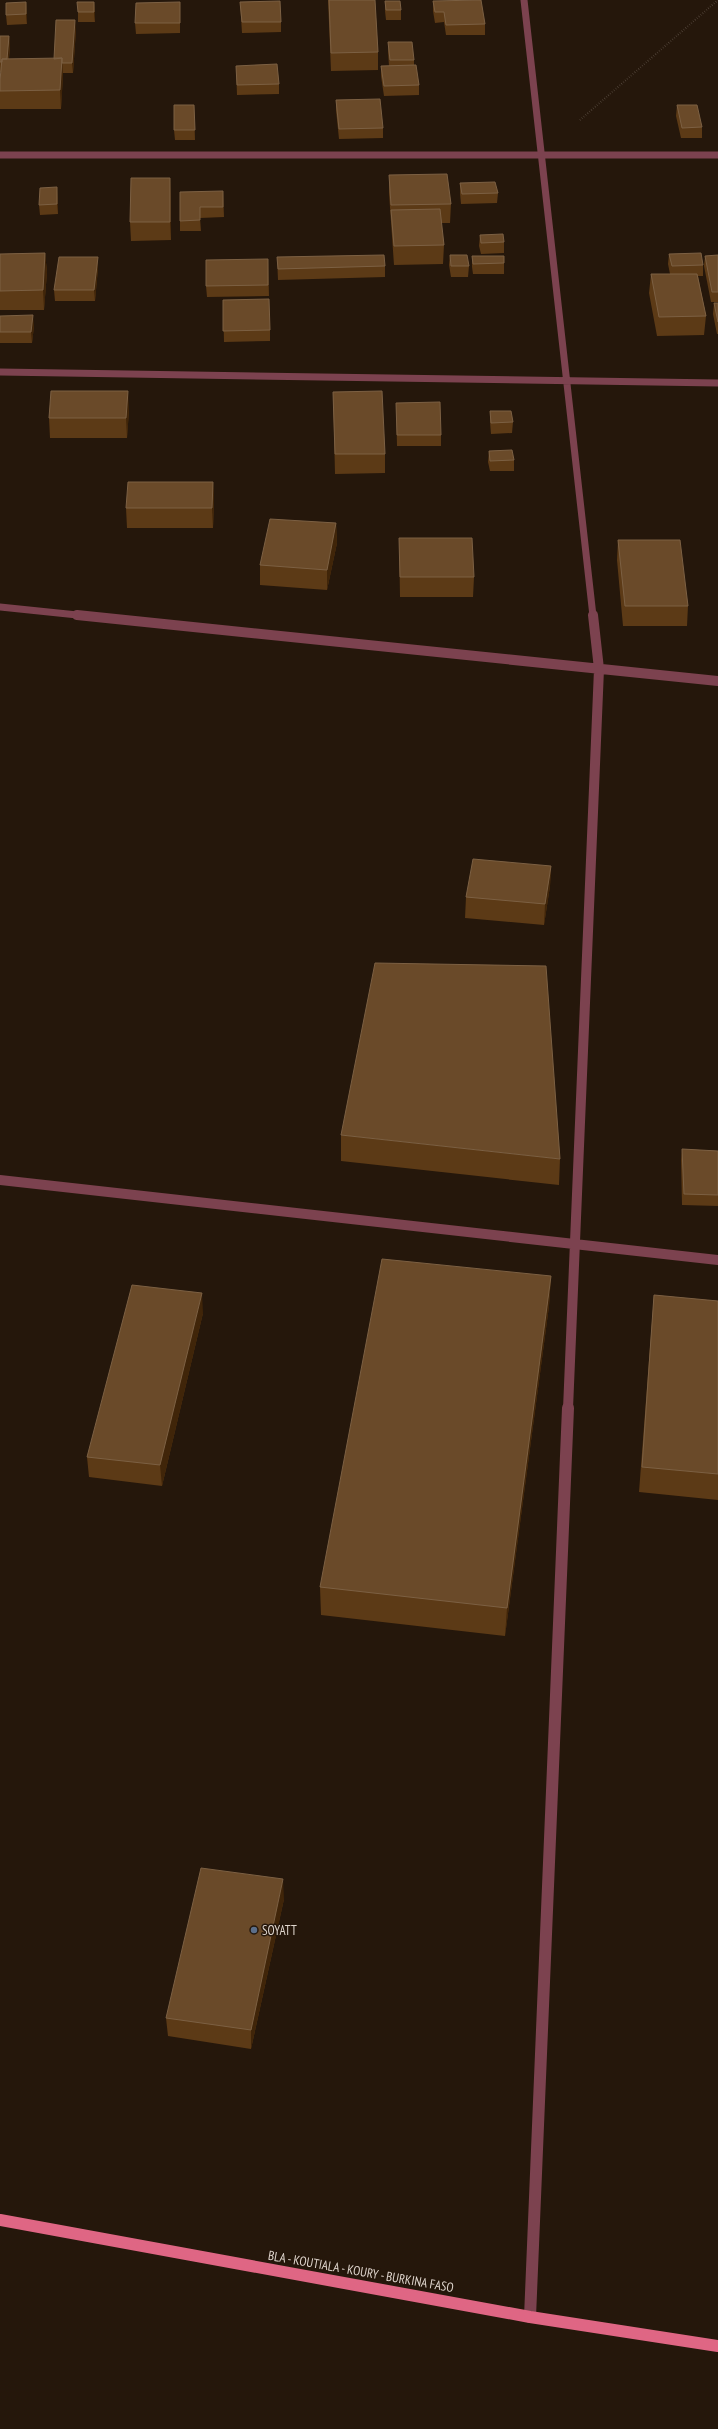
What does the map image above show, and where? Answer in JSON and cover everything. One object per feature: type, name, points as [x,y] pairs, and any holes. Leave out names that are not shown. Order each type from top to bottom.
[{"type":"main road","name":"BLA - KOUTIALA - KOURY - BURKINA FASO","points":[[0,2220],[530,2317],[718,2346]]},
{"type":"street","points":[[524,0],[599,669],[530,2317]]},
{"type":"street","points":[[0,156],[718,154]]},
{"type":"street","points":[[0,373],[718,383]]},
{"type":"street","points":[[0,607],[718,681]]},
{"type":"street","points":[[0,1180],[718,1260]]},
{"type":"path","points":[[541,155],[718,0]]},
{"type":"building","points":[[329,0],[375,0],[378,52],[331,53]]},
{"type":"building","points":[[481,0],[485,24],[446,25],[444,12],[435,12],[433,1]]},
{"type":"building","points":[[280,1],[281,22],[242,22],[240,2]]},
{"type":"building","points":[[385,1],[400,1],[401,10],[386,10]]},
{"type":"building","points":[[26,2],[26,14],[6,15],[6,3]]},
{"type":"building","points":[[77,2],[94,2],[94,12],[78,12]]},
{"type":"building","points":[[180,2],[180,23],[135,23],[136,3]]},
{"type":"building","points":[[56,20],[75,20],[72,63],[62,63],[62,58],[54,59]]},
{"type":"building","points":[[0,36],[9,36],[7,59],[2,59],[2,62],[0,62]]},
{"type":"building","points":[[388,42],[412,42],[414,60],[390,60]]},
{"type":"building","points":[[62,58],[60,90],[0,91],[2,59]]},
{"type":"building","points":[[277,64],[279,84],[237,85],[236,66]]},
{"type":"building","points":[[416,65],[419,85],[384,86],[381,66]]},
{"type":"building","points":[[380,99],[383,128],[339,129],[336,100]]},
{"type":"building","points":[[174,105],[194,105],[195,130],[174,130]]},
{"type":"building","points":[[677,105],[697,105],[702,127],[682,128]]},
{"type":"building","points":[[447,174],[451,204],[391,205],[389,175]]},
{"type":"building","points":[[131,178],[170,178],[170,222],[130,222]]},
{"type":"building","points":[[495,182],[498,193],[462,194],[460,183]]},
{"type":"building","points":[[57,187],[57,204],[39,205],[40,188]]},
{"type":"building","points":[[223,191],[223,207],[200,207],[200,220],[180,221],[180,192]]},
{"type":"building","points":[[440,209],[444,245],[394,246],[391,210]]},
{"type":"building","points":[[503,234],[504,242],[481,243],[480,235]]},
{"type":"building","points":[[45,253],[43,290],[0,291],[0,254]]},
{"type":"building","points":[[701,253],[703,265],[672,266],[669,254]]},
{"type":"building","points":[[384,255],[385,266],[278,269],[277,257]]},
{"type":"building","points":[[450,255],[467,255],[469,266],[451,266]]},
{"type":"building","points":[[718,255],[718,292],[712,292],[705,256]]},
{"type":"building","points":[[472,256],[504,256],[504,263],[473,264]]},
{"type":"building","points":[[59,257],[98,257],[94,290],[54,290]]},
{"type":"building","points":[[268,259],[268,285],[206,286],[206,260]]},
{"type":"building","points":[[651,274],[697,274],[706,316],[659,317]]},
{"type":"building","points":[[269,299],[270,330],[223,331],[223,300]]},
{"type":"building","points":[[714,303],[718,303],[718,322]]},
{"type":"building","points":[[33,315],[31,332],[0,332],[0,316]]},
{"type":"building","points":[[51,391],[128,391],[126,418],[49,418]]},
{"type":"building","points":[[382,391],[385,454],[335,454],[333,392]]},
{"type":"building","points":[[440,402],[441,435],[397,435],[396,403]]},
{"type":"building","points":[[490,411],[511,411],[513,422],[491,423]]},
{"type":"building","points":[[512,450],[514,460],[490,461],[489,451]]},
{"type":"building","points":[[128,482],[213,482],[212,508],[126,508]]},
{"type":"building","points":[[270,519],[336,523],[327,570],[260,565]]},
{"type":"building","points":[[399,538],[472,538],[474,577],[400,577]]},
{"type":"building","points":[[618,540],[680,540],[688,606],[625,606]]},
{"type":"building","points":[[473,859],[551,866],[545,904],[466,897]]},
{"type":"building","points":[[375,963],[546,966],[560,1159],[341,1135]]},
{"type":"building","points":[[682,1149],[718,1151],[718,1195],[684,1194]]},
{"type":"building","points":[[382,1259],[551,1276],[507,1608],[320,1587]]},
{"type":"building","points":[[132,1285],[202,1293],[160,1465],[87,1457]]},
{"type":"building","points":[[654,1295],[718,1301],[718,1474],[642,1467]]},
{"type":"building","points":[[201,1868],[283,1879],[251,2030],[166,2018]]},
{"type":"place","name":"SOYATT","points":[[254,1930]]}]
